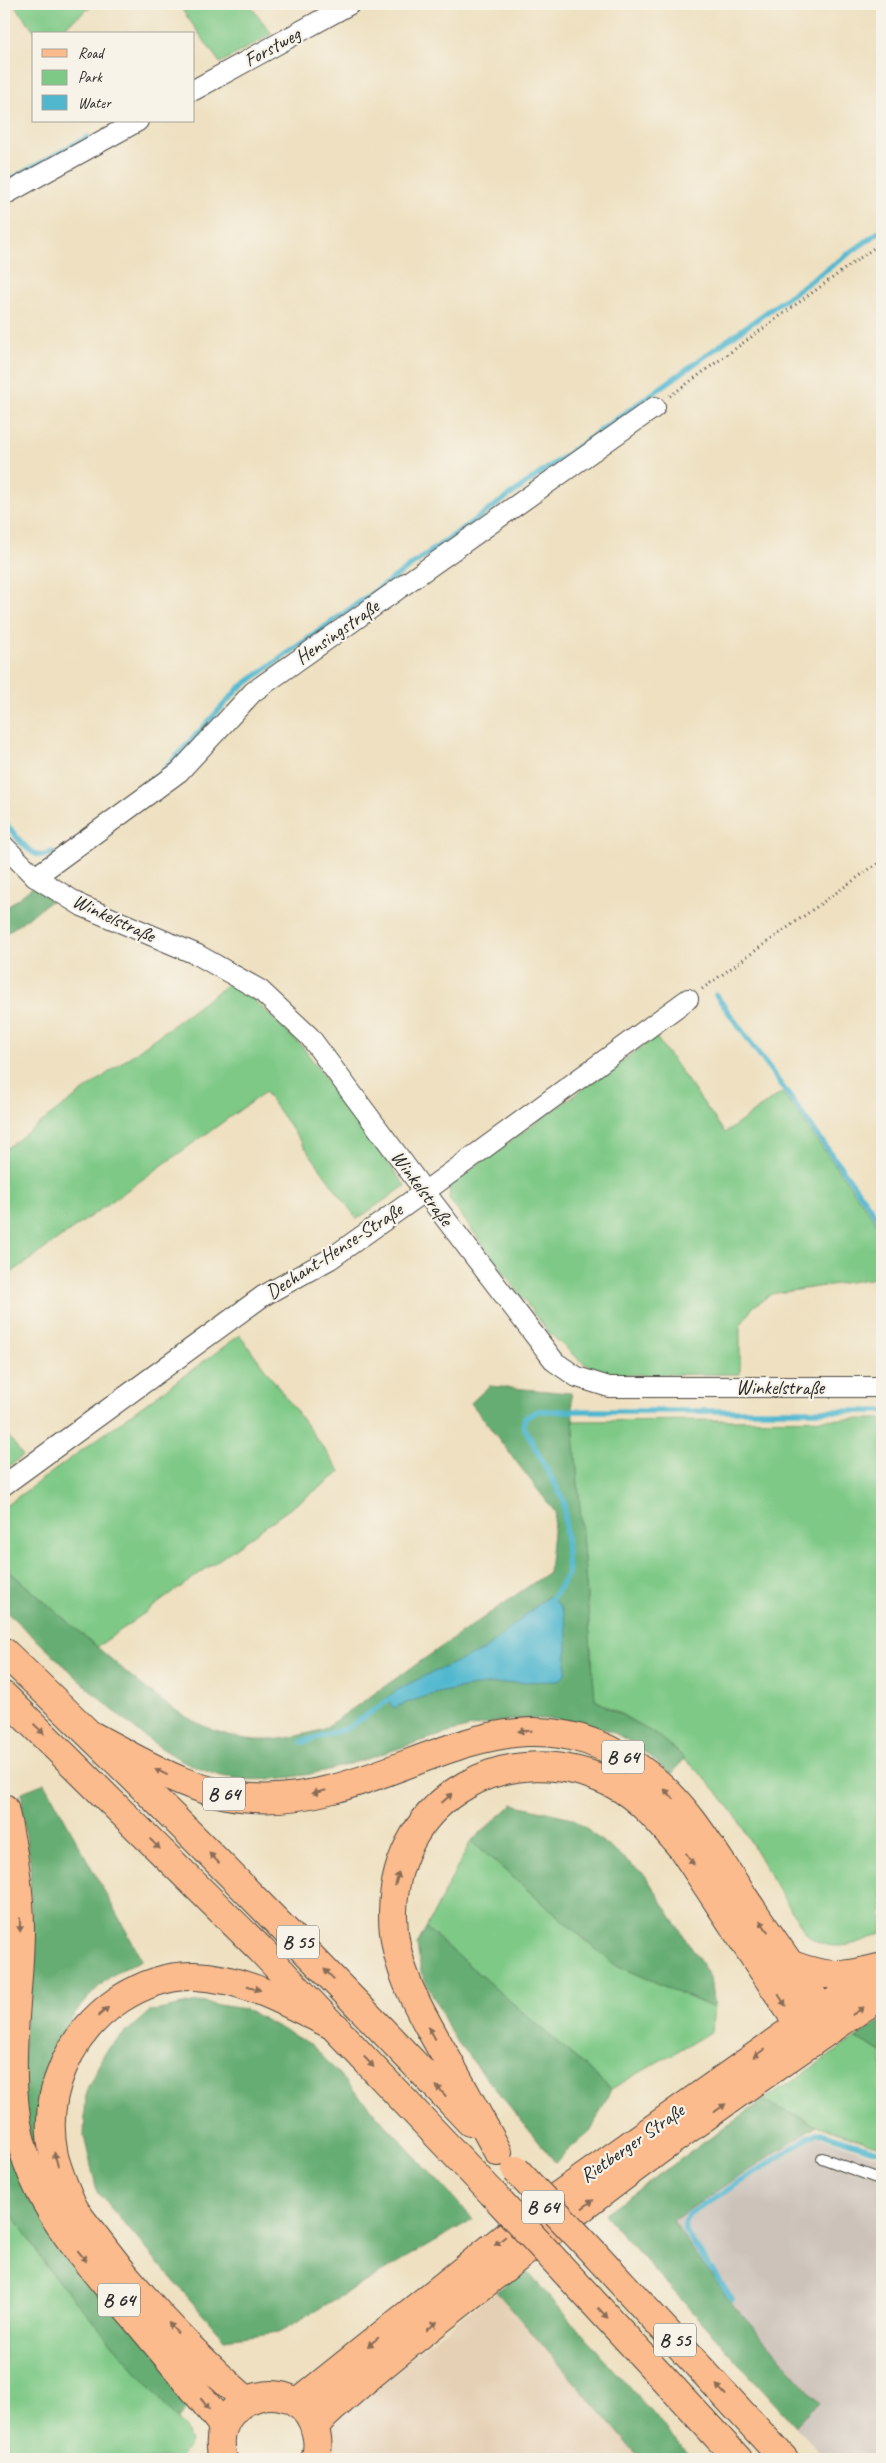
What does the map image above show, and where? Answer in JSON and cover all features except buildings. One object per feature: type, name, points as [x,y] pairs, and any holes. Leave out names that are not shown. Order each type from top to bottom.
[{"type":"main road","name":"B 64","points":[[4,1652],[93,1736],[175,1779],[199,1788],[252,1798],[299,1796],[336,1788],[446,1749],[500,1734],[540,1731],[592,1741],[634,1764],[670,1794],[698,1829],[828,2018]]},
{"type":"main road","name":"B 55","points":[[4,1696],[82,1771],[336,2027],[733,2454]]},
{"type":"main road","name":"B 55","points":[[93,1736],[359,2005],[595,2254],[784,2459]]},
{"type":"main road","name":"B 55","points":[[507,2161],[414,2001],[399,1957],[393,1913],[395,1885],[403,1859],[415,1835],[431,1814],[452,1794],[478,1778],[516,1767],[535,1765],[564,1767],[590,1774],[614,1785],[636,1800],[682,1848],[805,2034]]},
{"type":"main road","name":"B 64","points":[[4,1808],[17,1866],[20,1928],[13,2040],[13,2087],[16,2119],[29,2166],[42,2197],[66,2235],[223,2426]]},
{"type":"main road","name":"B 64","points":[[792,1965],[830,1976],[848,1976],[882,1968]]},
{"type":"main road","name":"Rietberger Straße","points":[[297,2402],[541,2208],[828,2018],[882,1968]]},
{"type":"main road","name":"B 55","points":[[246,2400],[205,2365],[109,2255],[72,2205],[54,2156],[51,2123],[54,2089],[66,2060],[80,2035],[103,2011],[131,1992],[158,1980],[193,1976],[228,1980],[260,1990],[336,2027]]},
{"type":"main road","name":"Rietberger Straße","points":[[828,2018],[882,1995]]},
{"type":"main road","name":"Rietberger Straße","points":[[315,2425],[366,2378],[805,2034]]},
{"type":"main road","points":[[223,2459],[220,2438],[223,2426],[232,2411],[246,2400],[263,2394],[280,2396],[297,2402],[308,2413],[315,2425],[318,2441],[315,2459]]},
{"type":"street","name":"Forstweg","points":[[195,89],[350,4]]},
{"type":"street","points":[[4,195],[136,122]]},
{"type":"street","name":"Hensingstraße","points":[[35,877],[179,772],[253,692],[655,407]]},
{"type":"street","name":"Winkelstraße","points":[[4,846],[35,877],[82,906],[198,955],[260,990],[310,1037],[425,1192],[550,1355],[566,1371],[577,1377],[609,1387],[882,1387]]},
{"type":"street","name":"Dechant-Hense-Straße","points":[[4,1485],[263,1296],[330,1259],[425,1192],[688,999]]},
{"type":"lane","points":[[822,2158],[882,2180]]},
{"type":"path","points":[[655,407],[882,242]]},
{"type":"path","points":[[688,999],[882,860]]},
{"type":"shaded area","points":[[807,2132],[882,2158],[882,2459],[825,2459],[795,2426],[819,2401],[734,2306],[672,2221]]},
{"type":"shaded area","points":[[496,2291],[641,2459],[324,2459],[331,2430],[350,2405]]},
{"type":"green space","points":[[13,4],[95,4],[58,32],[35,32]]},
{"type":"green space","points":[[178,4],[249,4],[272,34],[220,63]]},
{"type":"green space","points":[[33,887],[52,900],[4,935],[4,909]]},
{"type":"green space","points":[[228,984],[251,997],[301,1045],[405,1186],[357,1219],[265,1092],[4,1278],[4,1150]]},
{"type":"green space","points":[[656,1037],[725,1133],[782,1092],[882,1230],[882,1277],[771,1294],[753,1307],[740,1326],[740,1374],[610,1375],[583,1363],[548,1332],[449,1199],[450,1184]]},
{"type":"green space","points":[[240,1335],[341,1472],[97,1647],[10,1572],[4,1551],[4,1507]]},
{"type":"green space","points":[[489,1386],[571,1393],[595,1700],[657,1735],[685,1758],[671,1775],[640,1749],[612,1732],[587,1724],[551,1719],[519,1720],[459,1730],[340,1767],[310,1774],[258,1780],[218,1775],[172,1755],[141,1734],[4,1610],[4,1583],[10,1572],[148,1690],[166,1704],[204,1726],[225,1734],[257,1740],[285,1738],[322,1730],[549,1572],[555,1512],[471,1403]]},
{"type":"green space","points":[[882,1419],[882,1932],[845,1946],[835,1946],[817,1941],[805,1932],[734,1813],[701,1775],[652,1733],[595,1700],[573,1421]]},
{"type":"green space","points":[[4,1430],[23,1456],[4,1470]]},
{"type":"green space","points":[[45,1783],[142,1960],[105,1981],[74,2015],[62,2034],[52,2054],[45,2075],[39,2119],[41,2142],[31,2145],[21,2090],[31,1930],[30,1861],[22,1812],[22,1792]]},
{"type":"green space","points":[[513,1804],[572,1818],[645,1875],[710,1977],[714,2008],[612,1963],[471,1841]]},
{"type":"green space","points":[[471,1841],[612,1963],[714,2008],[711,2032],[611,2089],[426,1928]]},
{"type":"green space","points":[[4,1866],[9,1926],[4,2004]]},
{"type":"green space","points":[[426,1928],[611,2089],[592,2129],[555,2162],[454,2038],[421,1972],[417,1945]]},
{"type":"green space","points":[[198,2002],[245,2009],[312,2045],[473,2219],[279,2332],[224,2339],[97,2192],[84,2136],[86,2091],[106,2050],[149,2012]]},
{"type":"green space","points":[[882,2020],[882,2052],[856,2038]]},
{"type":"green space","points":[[856,2038],[882,2052],[882,2148],[817,2125],[762,2101]]},
{"type":"green space","points":[[762,2101],[817,2125],[672,2221],[734,2306],[819,2402],[795,2426],[604,2214]]},
{"type":"green space","points":[[4,2116],[191,2405],[178,2420],[48,2269],[5,2202]]},
{"type":"green space","points":[[4,2199],[48,2269],[186,2429],[190,2443],[179,2459],[4,2459]]},
{"type":"green space","points":[[525,2269],[693,2459],[641,2459],[496,2291]]},
{"type":"water","points":[[547,1597],[556,1602],[561,1609],[567,1630],[566,1673],[559,1681],[475,1686],[434,1694],[394,1708],[386,1699],[400,1688],[484,1650]]},
{"type":"waterway","points":[[4,183],[88,137]]},
{"type":"waterway","points":[[96,820],[162,772],[239,688],[882,230]]},
{"type":"waterway","points":[[4,821],[25,847],[32,852],[38,855],[52,852]]},
{"type":"waterway","points":[[716,995],[882,1224]]},
{"type":"waterway","points":[[548,1605],[568,1574],[564,1501],[523,1425],[525,1418],[538,1411],[882,1411]]},
{"type":"waterway","points":[[302,1742],[348,1728],[393,1697]]},
{"type":"waterway","points":[[732,2299],[685,2231],[684,2223],[688,2215],[816,2133],[822,2133],[882,2153]]}]
